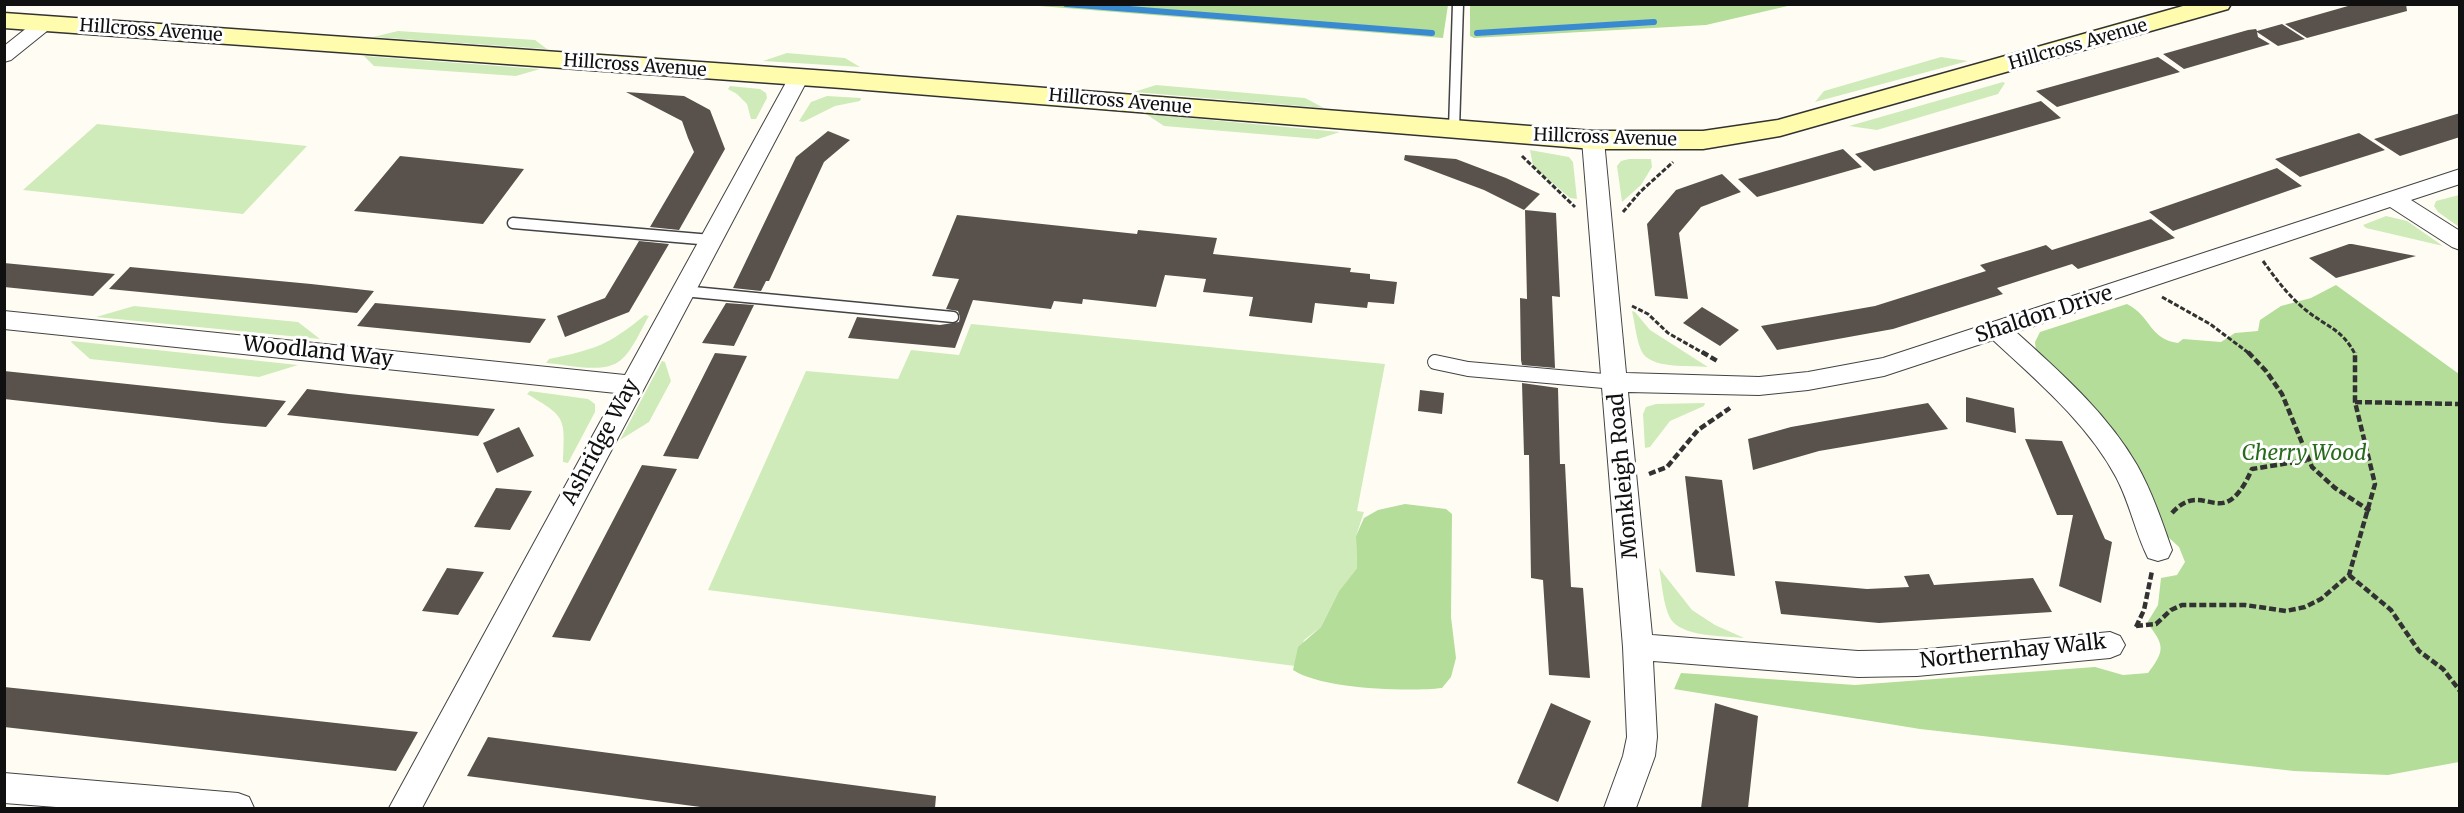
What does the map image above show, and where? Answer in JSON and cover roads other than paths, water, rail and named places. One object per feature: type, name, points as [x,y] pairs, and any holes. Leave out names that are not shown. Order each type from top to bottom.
[{"type":"street","name":"Hillcross Avenue","points":[[4,20],[799,77],[1593,140],[1701,140],[1744,135],[1815,119],[2219,4]]},
{"type":"street","points":[[4,56],[45,23]]},
{"type":"street","name":"Ashridge Way","points":[[405,808],[799,77]]},
{"type":"street","name":"Monkleigh Road","points":[[1593,140],[1625,482],[1638,647],[1642,737],[1639,756],[1620,808]]},
{"type":"street","name":"Shaldon Drive","points":[[1616,382],[1711,386],[1773,384],[1884,367],[2460,176]]},
{"type":"street","points":[[2393,199],[2460,242]]},
{"type":"street","name":"Woodland Way","points":[[4,320],[632,385]]},
{"type":"street","points":[[1998,330],[2064,391],[2096,427],[2124,466],[2155,542]]},
{"type":"street","name":"Northernhay Walk","points":[[1638,647],[1858,664],[1917,663],[2110,645]]},
{"type":"street","points":[[4,788],[238,808]]},
{"type":"lane","points":[[1454,129],[1458,4]]},
{"type":"lane","points":[[513,223],[711,240]]},
{"type":"lane","points":[[683,291],[953,317]]},
{"type":"lane","points":[[1435,362],[1468,369],[1616,382]]},
{"type":"waterway","points":[[1066,4],[1432,33]]},
{"type":"waterway","points":[[1477,33],[1654,22]]},
{"type":"park label","name":"Cherry Wood","points":[[2304,454]]}]
